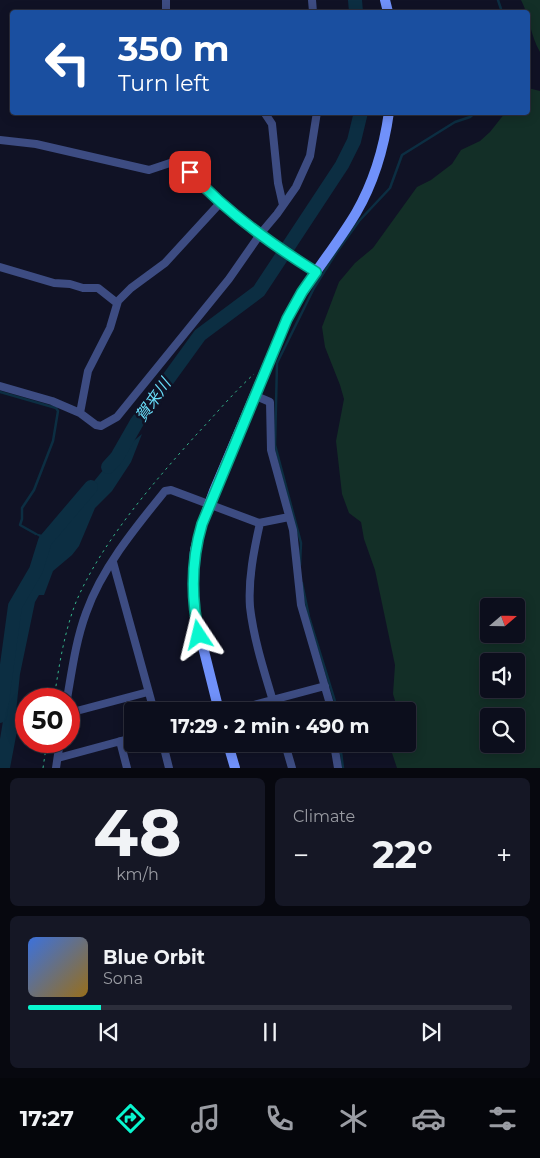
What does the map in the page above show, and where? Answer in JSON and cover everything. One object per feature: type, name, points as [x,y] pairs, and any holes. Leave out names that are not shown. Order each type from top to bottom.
[{"type":"main road","points":[[217,702],[199,635],[193,596],[196,550],[209,504],[292,310],[312,269],[355,214],[366,195],[381,153],[388,115]]},
{"type":"main road","points":[[230,752],[235,768]]},
{"type":"street","points":[[266,115],[272,124],[278,183],[283,206]]},
{"type":"street","points":[[0,386],[80,413],[96,425],[101,426],[120,414],[230,279],[283,206],[307,165],[317,115]]},
{"type":"street","points":[[0,140],[36,144],[149,170],[173,162],[180,163],[220,202],[312,269]]},
{"type":"street","points":[[80,413],[88,371],[110,328],[117,303],[131,288],[165,263],[220,202]]},
{"type":"street","points":[[0,267],[54,283],[70,284],[83,288],[98,288],[117,303]]},
{"type":"street","points":[[256,396],[270,402],[271,450],[294,540],[301,605],[329,702]]},
{"type":"street","points":[[69,688],[74,656],[90,601],[134,530],[166,490],[171,490],[260,523],[289,517]]},
{"type":"street","points":[[260,523],[252,567],[250,605],[253,628],[272,700]]},
{"type":"street","points":[[113,562],[151,702]]},
{"type":"street","points":[[265,702],[325,686]]},
{"type":"street","points":[[80,709],[148,692]]},
{"type":"street","points":[[58,758],[124,740]]},
{"type":"street","points":[[120,741],[127,768]]},
{"type":"street","points":[[165,752],[169,768]]},
{"type":"street","points":[[287,752],[292,768]]},
{"type":"street","points":[[335,752],[338,768]]},
{"type":"street","points":[[56,768],[59,753]]},
{"type":"path","points":[[43,768],[45,753]]},
{"type":"green space","points":[[521,0],[540,0],[540,52],[530,26],[530,10],[525,10]]},
{"type":"green space","points":[[530,88],[540,91],[540,768],[397,768],[392,752],[416,752],[416,702],[395,702],[393,694],[395,665],[375,570],[364,539],[361,522],[349,513],[342,494],[336,441],[344,399],[325,347],[322,327],[339,282],[355,263],[373,248],[417,187],[431,180],[452,164],[461,150],[480,141],[503,115],[530,115]]},
{"type":"water","points":[[142,434],[131,462],[112,491],[95,508],[79,546],[72,555],[53,571],[44,595],[39,595],[35,602],[19,688],[15,688],[15,742],[10,768],[0,768],[0,739],[5,709],[6,682],[21,591],[26,581],[38,569],[49,543],[35,533],[54,538],[86,491],[113,458]]},
{"type":"waterway","name":"賀来川","points":[[355,0],[356,10]]},
{"type":"waterway","points":[[498,0],[501,10]]},
{"type":"waterway","name":"賀来川","points":[[108,467],[117,457],[137,422],[200,335],[259,291],[342,165],[354,141],[360,115]]},
{"type":"waterway","points":[[300,565],[301,543],[275,445],[277,363],[314,288],[359,221],[390,188],[402,155],[455,122],[472,115]]},
{"type":"waterway","points":[[0,392],[56,408],[58,411],[53,441],[34,490],[22,508],[20,525],[36,534]]},
{"type":"waterway","name":"賀来川","points":[[0,716],[15,606],[36,570],[45,541],[91,487]]},
{"type":"waterway","points":[[302,583],[309,617],[335,702]]},
{"type":"waterway","points":[[341,752],[343,768]]},
{"type":"route","points":[[190,172],[220,202],[316,272],[287,319],[256,396],[214,491],[202,524],[197,541],[193,577],[194,606],[199,635]]}]
